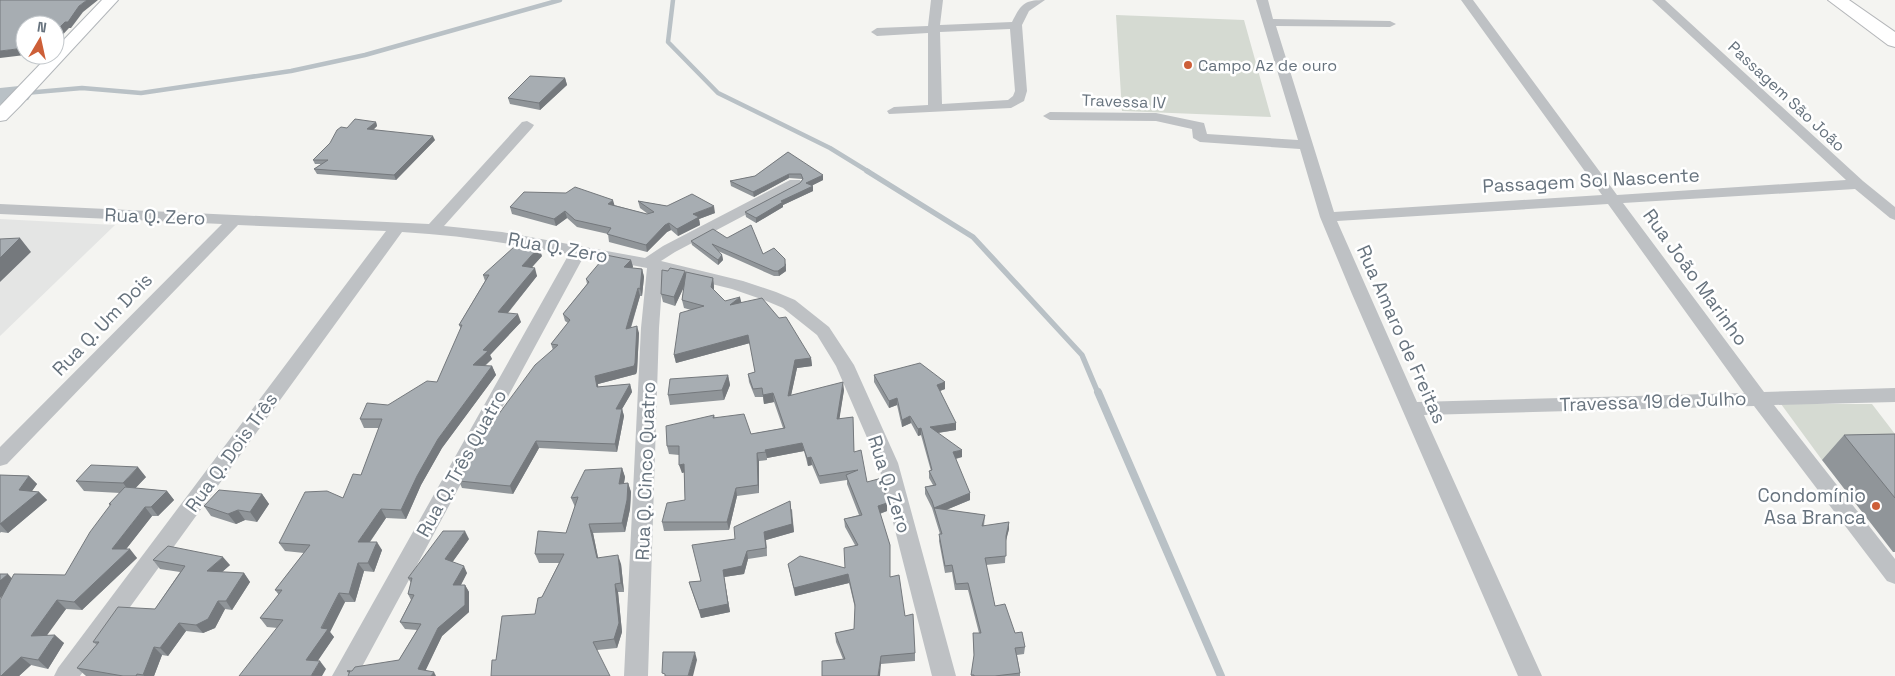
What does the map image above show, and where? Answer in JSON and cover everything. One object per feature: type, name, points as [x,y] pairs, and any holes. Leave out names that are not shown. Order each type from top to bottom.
[{"type":"highway","points":[[1837,0],[1895,41]]},
{"type":"highway","points":[[1852,0],[1895,34]]},
{"type":"street","points":[[4,112],[110,0]]},
{"type":"street","points":[[935,108],[934,29],[937,0]]},
{"type":"street","name":"Rua Amaro de Freitas","points":[[1262,0],[1328,217],[1360,294],[1530,676]]},
{"type":"street","name":"Rua João Marinho","points":[[1467,0],[1758,398],[1895,575]]},
{"type":"street","name":"Passagem São João","points":[[1658,0],[1858,184],[1895,215]]},
{"type":"street","points":[[894,111],[1011,104],[1019,98],[1021,91],[1016,25],[1024,10],[1033,2]]},
{"type":"street","points":[[1269,22],[1390,24]]},
{"type":"street","points":[[878,32],[1016,25]]},
{"type":"street","points":[[0,90],[27,87]]},
{"type":"street","name":"Travessa IV","points":[[1050,116],[1156,117],[1199,126],[1200,138],[1306,145]]},
{"type":"street","points":[[433,230],[527,125]]},
{"type":"street","points":[[652,264],[669,249],[795,183]]},
{"type":"street","name":"Passagem Sol Nascente","points":[[1328,217],[1858,184]]},
{"type":"street","name":"Rua Q. Zero","points":[[0,209],[433,230],[502,237],[652,264],[737,285],[789,304],[823,331],[845,365],[888,463],[944,676]]},
{"type":"street","name":"Rua Q. Um Dois","points":[[0,458],[235,219]]},
{"type":"street","name":"Rua Q. Dois Três","points":[[66,676],[397,228]]},
{"type":"street","name":"Rua Q. Três Quatro","points":[[344,676],[579,251]]},
{"type":"street","name":"Rua Q. Cinco Quatro","points":[[636,676],[652,264]]},
{"type":"street","name":"Travessa 19 de Julho","points":[[1411,409],[1895,395]]},
{"type":"shaded area","name":"Campo Az de ouro","points":[[1116,15],[1244,20],[1271,117],[1122,111]]},
{"type":"shaded area","points":[[0,219],[115,225],[0,336]]},
{"type":"shaded area","points":[[1781,404],[1872,404],[1895,434],[1895,458],[1822,460]]},
{"type":"building","points":[[0,0],[87,0],[79,6],[68,22],[65,22],[65,15],[15,15],[15,49],[0,51]]},
{"type":"building","points":[[530,76],[565,78],[539,103],[508,98]]},
{"type":"building","points":[[355,119],[376,122],[367,129],[433,136],[394,175],[314,169],[328,160],[313,160],[330,143],[337,130],[341,127],[347,128]]},
{"type":"building","points":[[788,152],[823,175],[806,183],[813,186],[781,201],[783,202],[756,218],[745,212],[800,183],[803,179],[801,174],[789,174],[753,192],[730,181],[755,176]]},
{"type":"building","points":[[575,187],[613,200],[608,204],[647,214],[654,212],[638,201],[667,206],[692,194],[714,206],[693,214],[699,217],[677,229],[669,223],[665,225],[646,245],[607,234],[611,228],[575,220],[565,211],[554,219],[510,207],[524,192],[566,193]]},
{"type":"building","points":[[751,225],[763,254],[774,248],[785,259],[785,266],[778,271],[774,271],[712,244],[722,255],[718,260],[691,241],[713,229],[727,238]]},
{"type":"building","points":[[20,238],[0,258],[0,239]]},
{"type":"building","points":[[514,247],[539,247],[522,266],[535,268],[498,312],[518,314],[483,350],[488,351],[473,365],[492,366],[438,439],[417,476],[401,510],[381,509],[358,542],[377,542],[368,563],[358,563],[349,594],[339,593],[321,628],[328,629],[306,660],[320,661],[311,676],[239,676],[283,620],[260,618],[282,590],[275,590],[310,545],[279,543],[305,492],[327,491],[343,498],[353,474],[361,475],[382,419],[360,419],[367,403],[388,405],[427,381],[437,382],[462,325],[459,325],[489,275],[483,275]]},
{"type":"building","points":[[606,255],[631,260],[624,267],[642,269],[640,289],[638,288],[626,329],[637,326],[634,366],[595,376],[597,387],[630,384],[616,409],[622,409],[615,444],[536,441],[510,486],[459,481],[493,414],[498,415],[535,365],[558,345],[551,344],[570,320],[563,314],[589,282],[586,279]]},
{"type":"building","points":[[670,268],[685,271],[674,297],[661,294],[662,270],[668,271]]},
{"type":"building","points":[[686,272],[713,278],[711,287],[725,301],[740,297],[730,305],[762,298],[779,318],[786,317],[811,358],[795,360],[788,396],[843,382],[837,419],[853,417],[854,452],[861,450],[867,482],[882,478],[887,503],[878,506],[890,545],[890,577],[899,575],[905,616],[913,614],[915,653],[881,656],[878,676],[822,676],[822,661],[845,659],[835,633],[854,629],[855,605],[848,574],[794,588],[788,564],[800,556],[845,568],[844,548],[858,545],[844,519],[862,515],[846,475],[858,470],[819,476],[811,457],[807,458],[802,443],[765,450],[766,452],[757,453],[758,485],[736,488],[727,522],[662,522],[667,503],[685,500],[684,464],[679,465],[679,446],[667,446],[666,426],[714,415],[713,418],[744,414],[751,434],[785,428],[773,393],[763,395],[762,388],[753,389],[748,374],[755,372],[748,335],[674,355],[680,313],[704,306],[682,300]]},
{"type":"building","points":[[920,363],[945,382],[937,385],[956,423],[930,427],[962,450],[953,452],[970,493],[934,508],[925,487],[936,485],[929,471],[932,470],[921,428],[918,429],[910,416],[902,420],[897,398],[889,401],[874,375]]},
{"type":"building","points":[[728,375],[722,390],[668,395],[670,379]]},
{"type":"building","points":[[1895,434],[1895,498],[1844,435]]},
{"type":"building","points":[[91,465],[138,467],[123,483],[76,481]]},
{"type":"building","points":[[622,468],[619,484],[628,483],[627,500],[622,523],[589,524],[597,558],[618,555],[621,583],[615,584],[619,623],[614,639],[593,642],[610,676],[491,676],[492,660],[496,660],[502,616],[535,614],[538,598],[542,597],[564,554],[535,554],[538,531],[566,533],[578,497],[571,498],[585,470]]},
{"type":"building","points":[[0,475],[29,476],[19,490],[39,492],[0,524]]},
{"type":"building","points":[[125,487],[167,491],[151,507],[145,507],[112,549],[130,549],[74,602],[57,600],[31,636],[55,635],[38,660],[21,657],[0,676],[0,600],[14,574],[65,575],[90,532],[111,504],[109,504]]},
{"type":"building","points":[[219,490],[262,494],[250,512],[238,510],[228,514],[204,506]]},
{"type":"building","points":[[790,501],[792,524],[764,532],[766,548],[747,551],[742,566],[723,570],[728,604],[699,610],[689,582],[701,581],[692,545],[735,539],[734,527]]},
{"type":"building","points":[[934,508],[985,515],[982,526],[1009,522],[1006,536],[1006,556],[985,558],[995,606],[1005,604],[1015,633],[1022,632],[1025,647],[1015,648],[1020,673],[995,676],[971,675],[974,655],[973,633],[981,633],[968,583],[956,584],[952,565],[945,566],[939,534],[942,534]]},
{"type":"building","points":[[443,531],[465,531],[445,559],[464,566],[453,585],[465,585],[465,605],[438,628],[418,669],[434,672],[431,676],[348,676],[355,667],[399,660],[421,624],[400,622],[414,595],[408,594],[412,578],[408,578]]},
{"type":"building","points":[[168,546],[223,557],[207,571],[244,573],[226,601],[218,601],[208,619],[196,625],[179,623],[160,648],[154,647],[143,675],[123,676],[77,668],[99,642],[93,642],[118,607],[155,609],[185,566],[153,560]]},
{"type":"building","points":[[0,574],[8,574],[0,581]]},
{"type":"building","points":[[663,652],[695,652],[688,676],[665,676],[662,673]]},
{"type":"waterway","points":[[25,93],[82,88],[141,93],[291,71],[365,55],[560,0]]},
{"type":"waterway","points":[[673,0],[668,42],[718,93],[830,148],[869,172]]},
{"type":"waterway","points":[[0,96],[19,94]]},
{"type":"waterway","points":[[867,171],[973,237],[1082,355],[1098,393]]},
{"type":"waterway","points":[[1098,392],[1221,676]]},
{"type":"place","name":"Campo Az de ouro","points":[[1188,65]]},
{"type":"place","name":"Condomínio Asa Branca","points":[[1876,506]]}]
